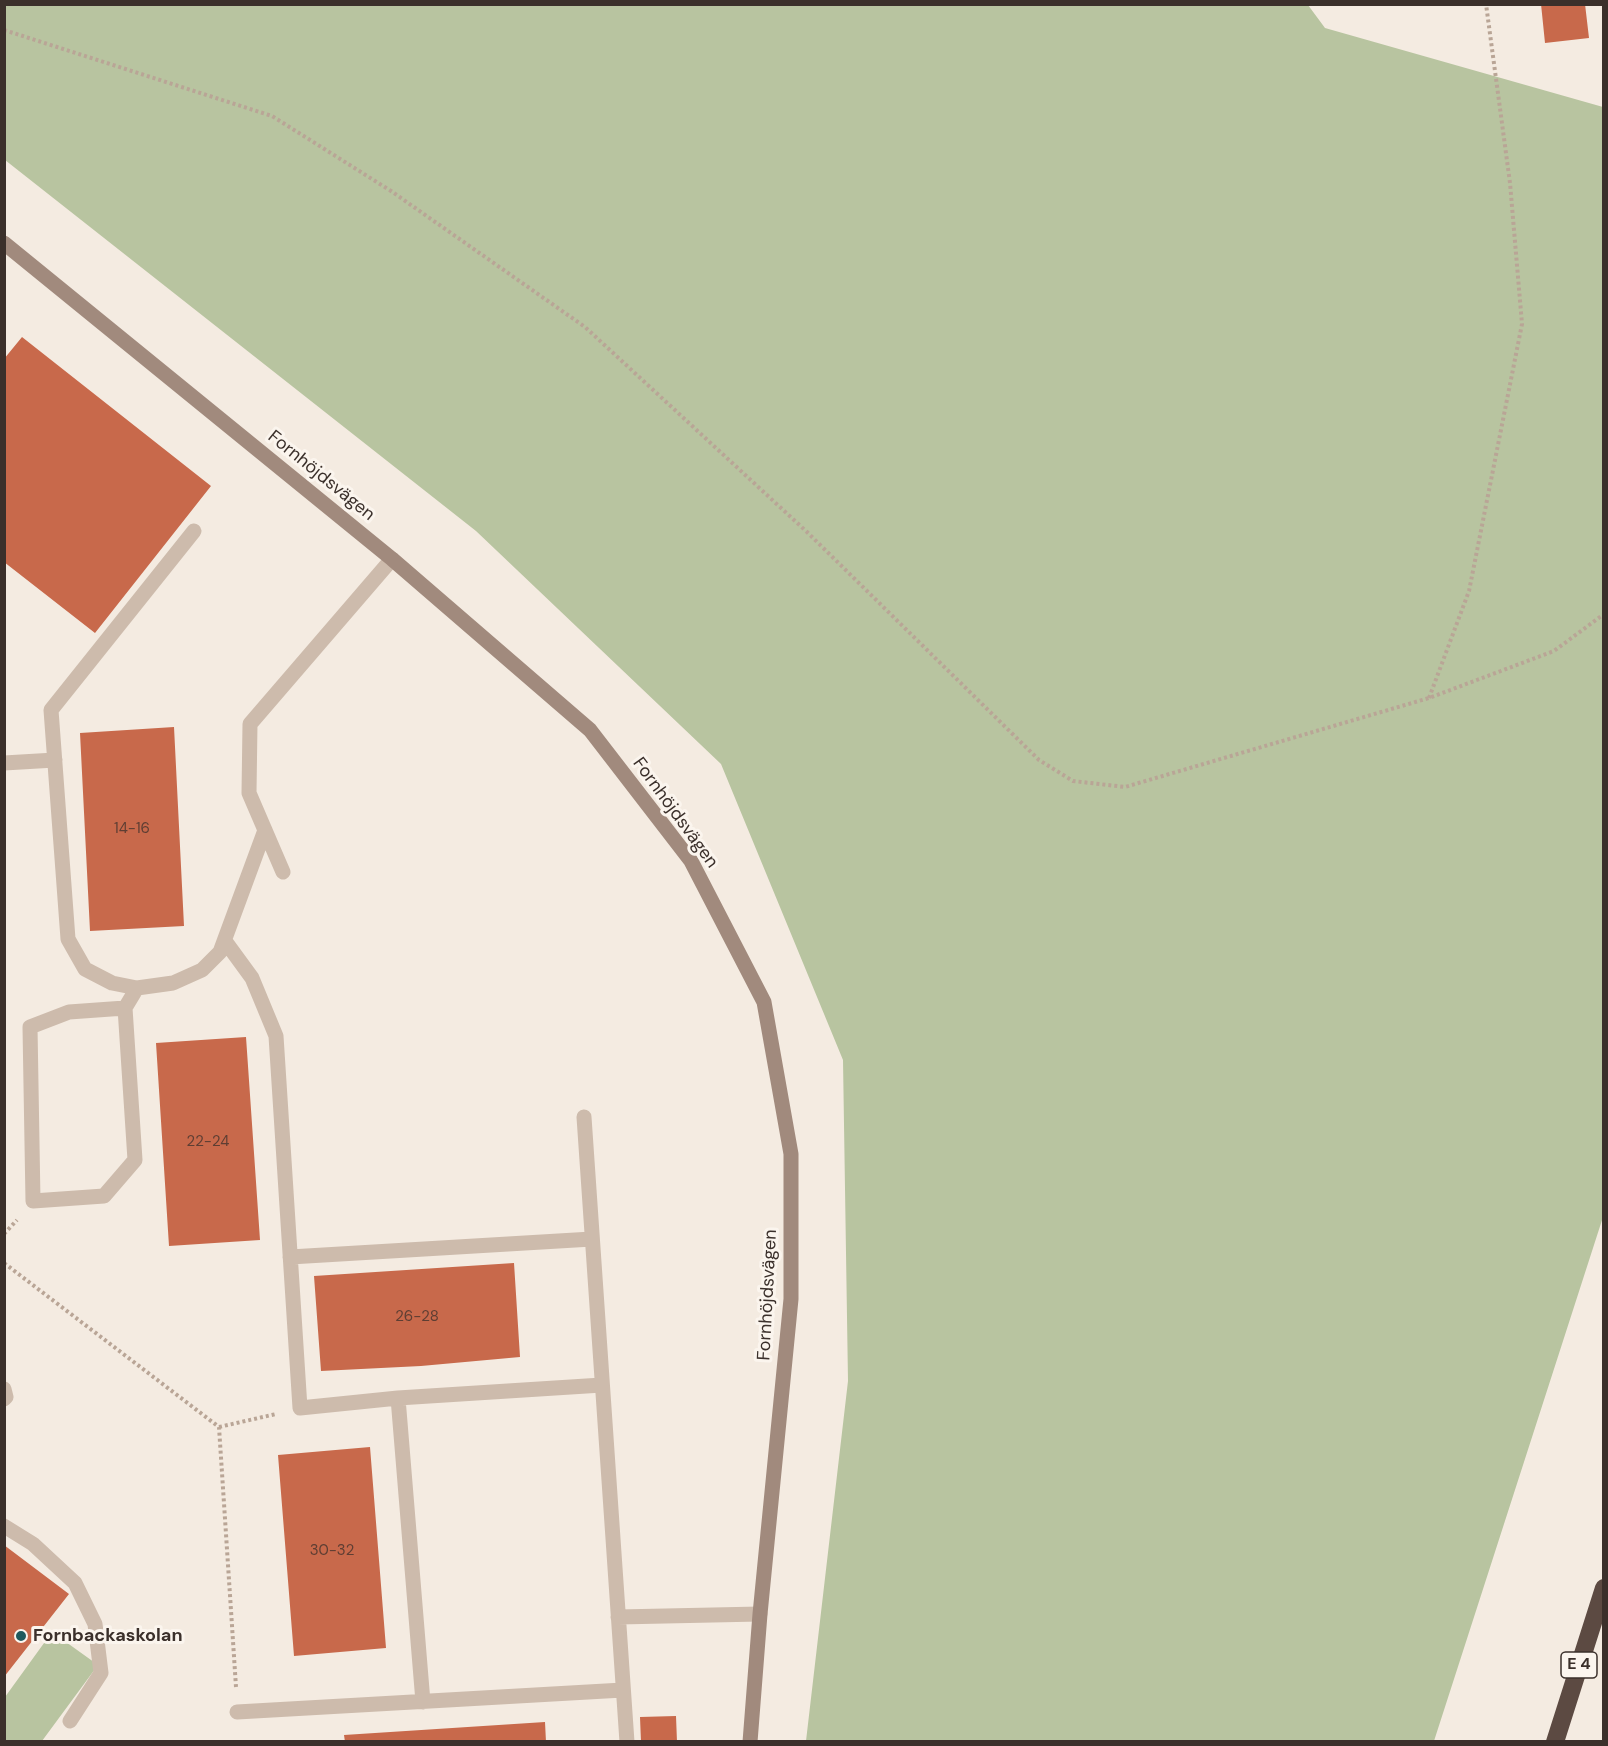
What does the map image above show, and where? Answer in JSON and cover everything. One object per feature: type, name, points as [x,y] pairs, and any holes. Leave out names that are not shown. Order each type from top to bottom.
[{"type":"highway","name":"E 4","points":[[1555,1742],[1604,1588]]},
{"type":"street","name":"Fornhöjdsvägen","points":[[4,243],[392,559],[590,730],[691,861],[764,1002],[791,1154],[791,1299],[760,1614],[750,1742]]},
{"type":"lane","points":[[194,531],[51,710],[68,939],[85,969],[112,983],[137,988],[173,982],[202,970],[220,952],[225,941],[265,830]]},
{"type":"lane","points":[[283,872],[249,794],[250,724],[392,559]]},
{"type":"lane","points":[[4,763],[55,760]]},
{"type":"lane","points":[[225,941],[252,978],[276,1036],[300,1408],[398,1398],[602,1385]]},
{"type":"lane","points":[[125,1008],[69,1012],[30,1027],[33,1201],[104,1196],[135,1160],[125,1008],[137,988]]},
{"type":"lane","points":[[584,1117],[627,1742]]},
{"type":"lane","points":[[290,1257],[592,1239]]},
{"type":"lane","points":[[4,1389],[4,1399]]},
{"type":"lane","points":[[398,1398],[423,1702]]},
{"type":"lane","points":[[4,1526],[33,1544],[75,1583],[95,1624],[101,1673],[70,1721]]},
{"type":"lane","points":[[618,1617],[760,1614]]},
{"type":"lane","points":[[237,1712],[623,1690]]},
{"type":"path","points":[[1429,698],[1469,591],[1522,324],[1510,183],[1486,4]]},
{"type":"path","points":[[4,30],[272,116],[391,191],[585,327],[807,532],[1039,760],[1073,781],[1125,787],[1429,698],[1554,651],[1604,614]]},
{"type":"path","points":[[4,1263],[219,1427],[237,1712]]},
{"type":"path","points":[[219,1427],[300,1408]]},
{"type":"green space","points":[[4,5],[1308,5],[1325,28],[1603,107],[1603,1217],[1434,1741],[806,1741],[848,1381],[843,1060],[721,764],[476,531],[5,160]]},
{"type":"green space","points":[[52,1632],[98,1665],[42,1741],[5,1742],[5,1697]]},
{"type":"building","points":[[1541,4],[1585,4],[1589,38],[1545,43]]},
{"type":"building","points":[[22,337],[211,486],[95,633],[4,562],[4,359]]},
{"type":"building","points":[[174,727],[184,926],[90,931],[80,733]]},
{"type":"building","points":[[246,1037],[260,1240],[169,1246],[156,1043]]},
{"type":"building","points":[[514,1263],[520,1357],[421,1366],[321,1371],[314,1276]]},
{"type":"building","points":[[370,1447],[386,1648],[294,1656],[278,1455]]},
{"type":"building","name":"Fornbackaskolan","points":[[4,1545],[69,1594],[4,1677]]},
{"type":"building","points":[[676,1716],[677,1742],[641,1742],[640,1717]]},
{"type":"building","points":[[545,1722],[546,1742],[345,1742],[344,1735]]},
{"type":"place","name":"Fornbackaskolan","points":[[21,1636]]}]
